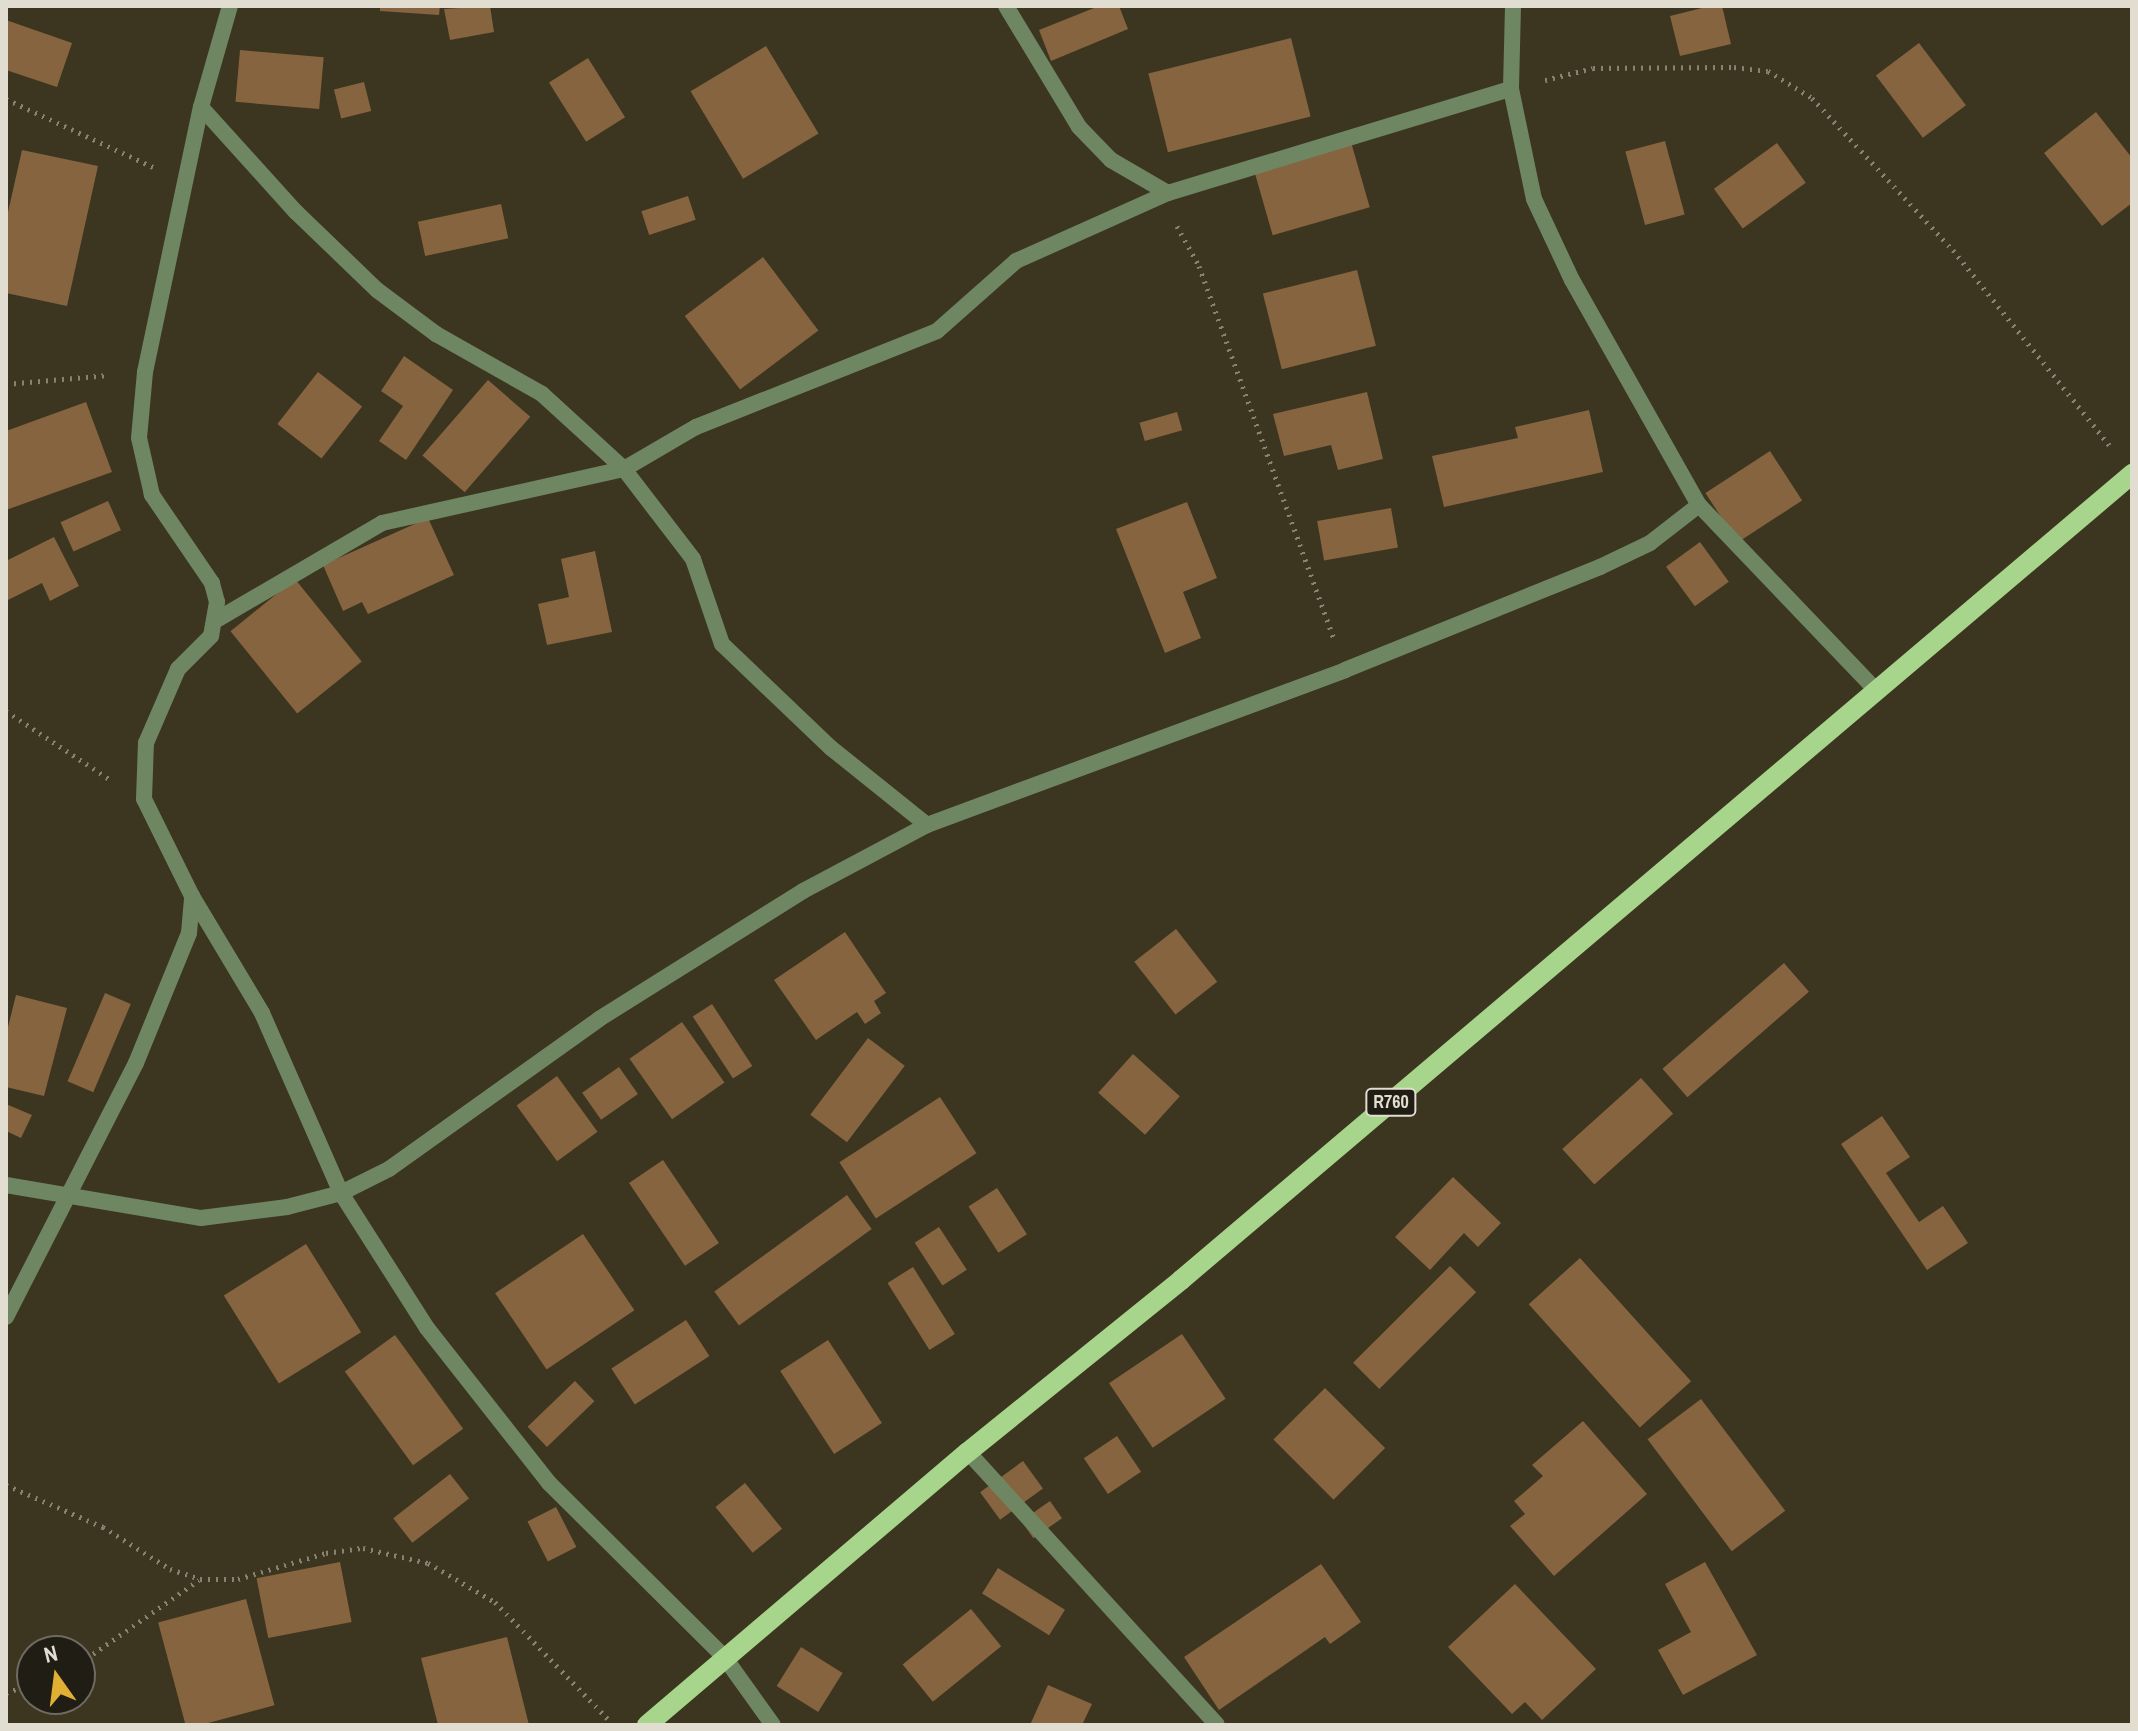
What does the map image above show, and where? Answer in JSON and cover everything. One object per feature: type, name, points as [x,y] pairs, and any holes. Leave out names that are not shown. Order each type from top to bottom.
[{"type":"main road","name":"R760","points":[[647,1725],[968,1452],[1181,1280],[2132,474]]},
{"type":"street","points":[[230,6],[201,107],[145,372],[139,438],[152,495],[212,583],[218,619],[211,636],[178,669],[161,700],[146,743],[144,799],[192,896],[262,1013],[341,1193],[427,1328],[549,1483],[725,1658],[773,1725]]},
{"type":"street","points":[[1006,6],[1079,127],[1111,160],[1164,194]]},
{"type":"street","points":[[1513,6],[1511,89],[1534,199],[1616,363],[1699,505],[1877,691]]},
{"type":"street","points":[[218,619],[382,523],[624,469],[696,427],[937,331],[1016,261],[1164,194],[1511,89]]},
{"type":"street","points":[[201,107],[296,212],[377,290],[436,334],[542,394],[624,469],[693,559],[722,644],[831,748],[927,825]]},
{"type":"street","points":[[6,1185],[71,1193],[201,1218],[341,1193],[389,1169],[599,1019],[713,947],[803,891],[927,825],[1345,670],[1650,543],[1699,505]]},
{"type":"street","points":[[6,1317],[71,1193],[166,989],[189,933],[192,896]]},
{"type":"street","points":[[968,1452],[1217,1725]]},
{"type":"path","points":[[1511,89],[1593,68],[1673,67],[1768,71],[1801,91],[1953,250],[2132,474]]},
{"type":"path","points":[[6,99],[186,183]]},
{"type":"path","points":[[1164,194],[1199,266],[1345,670]]},
{"type":"path","points":[[6,384],[145,372]]},
{"type":"path","points":[[6,711],[144,799]]},
{"type":"path","points":[[6,1485],[103,1527],[170,1569],[200,1579],[238,1579],[326,1553],[363,1548],[428,1563],[495,1602],[613,1725]]},
{"type":"path","points":[[96,1652],[200,1579]]},
{"type":"building","points":[[380,6],[440,6],[439,15],[380,11]]},
{"type":"building","points":[[490,6],[494,32],[450,40],[444,9]]},
{"type":"building","points":[[1099,6],[1119,6],[1128,29],[1051,61],[1039,30]]},
{"type":"building","points":[[1722,6],[1731,44],[1680,56],[1670,16]]},
{"type":"building","points":[[6,20],[72,43],[57,87],[6,70]]},
{"type":"building","points":[[1291,38],[1311,117],[1168,152],[1148,74]]},
{"type":"building","points":[[1919,43],[1966,105],[1923,138],[1876,75]]},
{"type":"building","points":[[766,46],[819,133],[743,179],[691,91]]},
{"type":"building","points":[[240,50],[324,57],[319,109],[235,102]]},
{"type":"building","points":[[588,58],[625,117],[586,142],[549,82]]},
{"type":"building","points":[[364,82],[371,111],[341,119],[334,89]]},
{"type":"building","points":[[2096,112],[2132,158],[2132,203],[2102,226],[2044,153]]},
{"type":"building","points":[[1665,141],[1685,214],[1645,225],[1625,152]]},
{"type":"building","points":[[1351,142],[1370,207],[1273,235],[1254,170]]},
{"type":"building","points":[[1777,143],[1806,183],[1743,228],[1714,189]]},
{"type":"building","points":[[22,150],[98,166],[67,306],[6,293],[6,221]]},
{"type":"building","points":[[688,196],[696,220],[649,235],[641,211]]},
{"type":"building","points":[[501,204],[508,238],[425,256],[418,222]]},
{"type":"building","points":[[763,257],[818,330],[740,389],[685,316]]},
{"type":"building","points":[[1357,270],[1376,346],[1282,369],[1263,293]]},
{"type":"building","points":[[404,356],[453,390],[406,460],[379,441],[403,406],[381,391]]},
{"type":"building","points":[[318,372],[362,406],[321,458],[277,424]]},
{"type":"building","points":[[488,380],[530,417],[465,492],[422,455]]},
{"type":"building","points":[[1367,392],[1383,459],[1338,470],[1331,445],[1284,456],[1273,414]]},
{"type":"building","points":[[86,402],[112,472],[6,510],[6,431]]},
{"type":"building","points":[[1589,410],[1603,472],[1444,507],[1432,456],[1518,438],[1515,427]]},
{"type":"building","points":[[1177,412],[1182,430],[1145,441],[1140,423]]},
{"type":"building","points":[[1770,451],[1802,500],[1738,542],[1705,493]]},
{"type":"building","points":[[108,501],[121,530],[74,551],[60,522]]},
{"type":"building","points":[[1187,502],[1217,578],[1183,592],[1201,638],[1165,653],[1116,529]]},
{"type":"building","points":[[1391,508],[1398,547],[1324,560],[1317,521]]},
{"type":"building","points":[[428,518],[454,575],[368,614],[362,602],[343,611],[323,565]]},
{"type":"building","points":[[54,537],[79,586],[50,601],[42,583],[6,601],[6,561]]},
{"type":"building","points":[[1700,542],[1729,582],[1695,606],[1666,567]]},
{"type":"building","points":[[595,551],[612,632],[547,645],[538,604],[569,597],[561,559]]},
{"type":"building","points":[[295,579],[362,661],[297,714],[230,631]]},
{"type":"building","points":[[1176,929],[1217,982],[1175,1014],[1134,962]]},
{"type":"building","points":[[845,932],[886,993],[874,1001],[881,1013],[865,1024],[857,1012],[816,1040],[774,980]]},
{"type":"building","points":[[1784,963],[1809,992],[1687,1097],[1662,1069]]},
{"type":"building","points":[[105,993],[131,1004],[93,1092],[67,1081]]},
{"type":"building","points":[[16,995],[67,1008],[44,1096],[6,1087],[6,1035]]},
{"type":"building","points":[[712,1004],[752,1066],[733,1079],[693,1017]]},
{"type":"building","points":[[682,1022],[724,1083],[672,1119],[630,1059]]},
{"type":"building","points":[[868,1038],[905,1066],[847,1142],[810,1115]]},
{"type":"building","points":[[1133,1054],[1180,1096],[1145,1135],[1098,1093]]},
{"type":"building","points":[[619,1067],[638,1094],[601,1120],[582,1093]]},
{"type":"building","points":[[557,1076],[598,1132],[557,1161],[517,1105]]},
{"type":"building","points":[[1641,1078],[1673,1114],[1594,1185],[1562,1149]]},
{"type":"building","points":[[940,1097],[976,1153],[876,1219],[839,1162]]},
{"type":"building","points":[[6,1104],[32,1115],[21,1138],[6,1131]]},
{"type":"building","points":[[1882,1116],[1910,1157],[1886,1173],[1919,1222],[1943,1206],[1968,1243],[1927,1270],[1841,1144]]},
{"type":"building","points":[[663,1160],[719,1243],[685,1266],[629,1183]]},
{"type":"building","points":[[1453,1177],[1501,1223],[1478,1247],[1464,1233],[1430,1270],[1395,1237]]},
{"type":"building","points":[[997,1188],[1027,1234],[998,1253],[968,1207]]},
{"type":"building","points":[[847,1195],[872,1229],[739,1325],[714,1291]]},
{"type":"building","points":[[939,1227],[967,1270],[942,1286],[915,1243]]},
{"type":"building","points":[[583,1234],[634,1310],[547,1370],[495,1293]]},
{"type":"building","points":[[306,1244],[361,1332],[279,1384],[224,1295]]},
{"type":"building","points":[[1580,1258],[1691,1381],[1640,1428],[1529,1304]]},
{"type":"building","points":[[1450,1266],[1476,1292],[1379,1389],[1353,1363]]},
{"type":"building","points":[[913,1267],[955,1334],[929,1350],[888,1283]]},
{"type":"building","points":[[686,1320],[709,1356],[635,1405],[611,1368]]},
{"type":"building","points":[[1182,1334],[1226,1399],[1153,1448],[1109,1383]]},
{"type":"building","points":[[395,1335],[463,1429],[413,1465],[345,1371]]},
{"type":"building","points":[[828,1340],[882,1423],[834,1454],[780,1371]]},
{"type":"building","points":[[575,1381],[594,1401],[547,1447],[528,1427]]},
{"type":"building","points":[[1325,1388],[1385,1448],[1333,1500],[1273,1440]]},
{"type":"building","points":[[1701,1399],[1785,1511],[1732,1551],[1647,1439]]},
{"type":"building","points":[[1583,1421],[1647,1494],[1554,1576],[1510,1526],[1525,1514],[1514,1501],[1543,1476],[1532,1465]]},
{"type":"building","points":[[1117,1436],[1141,1472],[1108,1494],[1084,1458]]},
{"type":"building","points":[[1023,1461],[1043,1489],[1000,1520],[980,1492]]},
{"type":"building","points":[[450,1474],[469,1498],[412,1543],[393,1518]]},
{"type":"building","points":[[745,1483],[782,1529],[753,1553],[715,1507]]},
{"type":"building","points":[[1050,1501],[1062,1518],[1033,1538],[1021,1521]]},
{"type":"building","points":[[556,1507],[576,1547],[548,1562],[527,1522]]},
{"type":"building","points":[[340,1562],[352,1622],[268,1638],[257,1578]]},
{"type":"building","points":[[1705,1562],[1757,1655],[1683,1695],[1658,1650],[1691,1632],[1665,1584]]},
{"type":"building","points":[[1321,1564],[1361,1622],[1330,1644],[1325,1637],[1219,1710],[1184,1657]]},
{"type":"building","points":[[998,1568],[1065,1610],[1049,1635],[982,1593]]},
{"type":"building","points":[[1515,1584],[1596,1669],[1542,1720],[1525,1702],[1512,1714],[1448,1647]]},
{"type":"building","points":[[246,1599],[274,1705],[201,1725],[186,1725],[158,1623]]},
{"type":"building","points":[[971,1609],[1001,1646],[933,1702],[903,1664]]},
{"type":"building","points":[[507,1637],[529,1725],[438,1725],[421,1658]]},
{"type":"building","points":[[801,1647],[843,1673],[818,1712],[777,1686]]},
{"type":"building","points":[[1048,1685],[1092,1704],[1082,1725],[1030,1725]]}]
